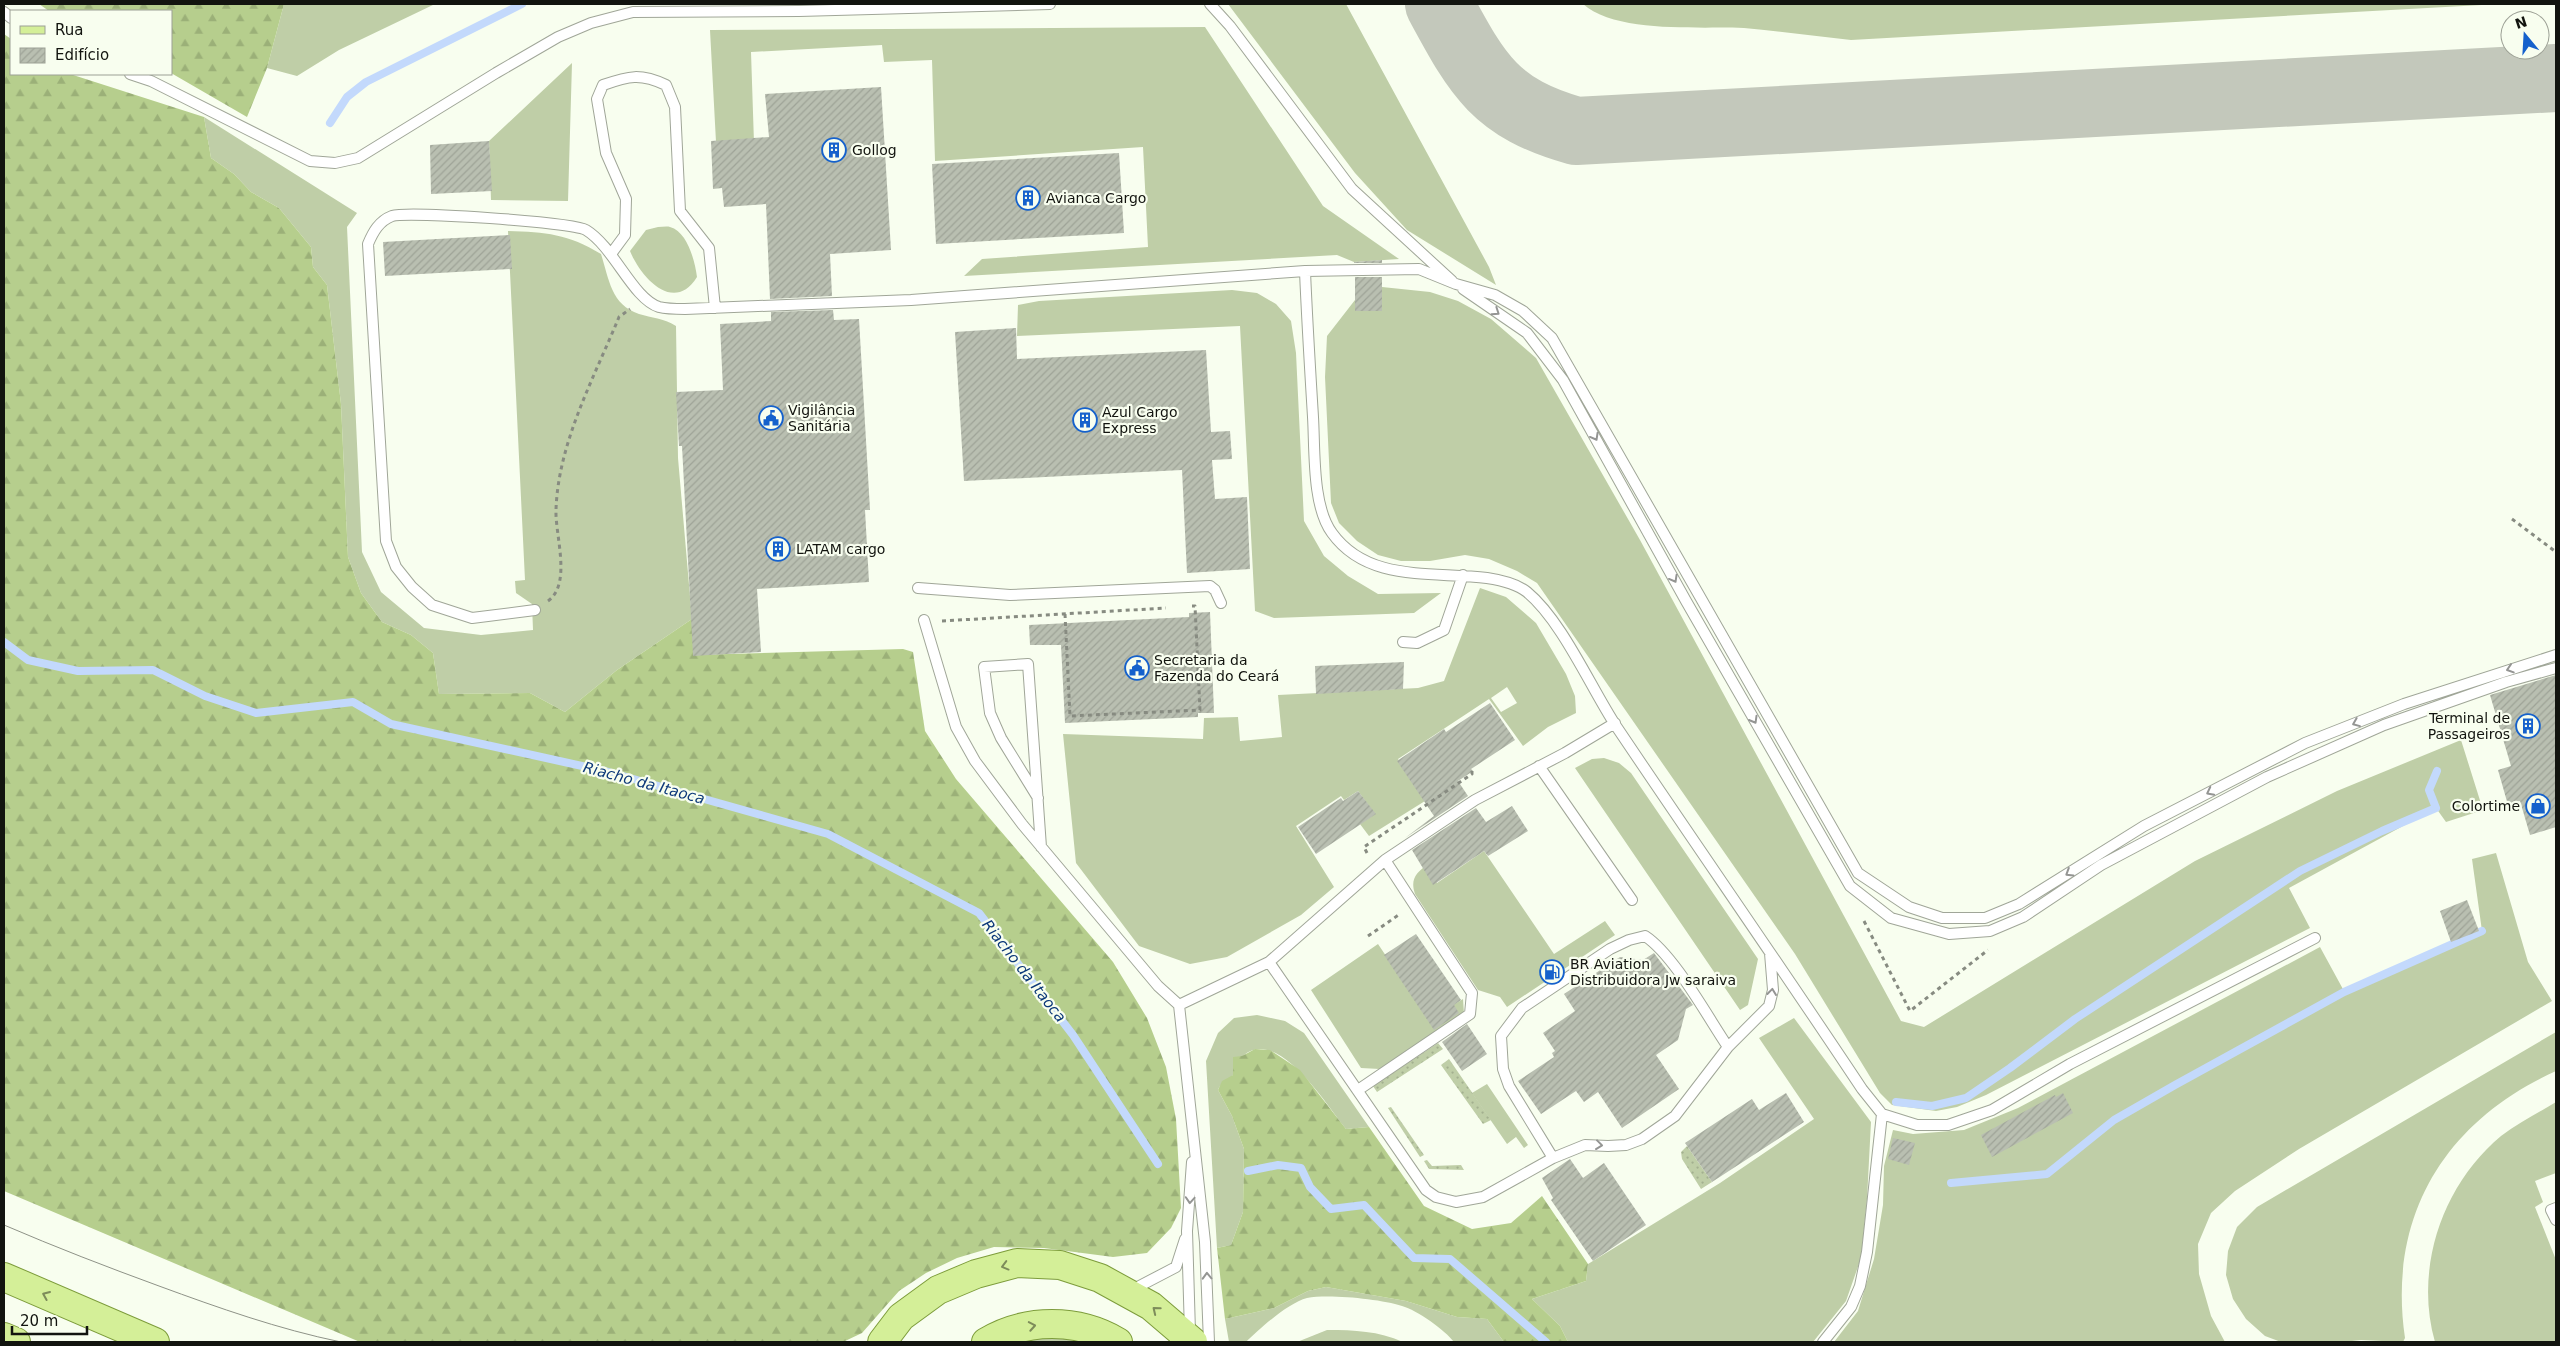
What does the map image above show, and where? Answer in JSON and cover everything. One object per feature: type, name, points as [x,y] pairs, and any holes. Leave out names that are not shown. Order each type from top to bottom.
[{"type":"main road","points":[[882,1342],[901,1317],[938,1290],[976,1274],[1017,1263],[1060,1266],[1100,1278],[1151,1306],[1196,1342]]},
{"type":"main road","points":[[4,1277],[155,1342]]},
{"type":"main road","points":[[986,1342],[1020,1328],[1052,1323],[1083,1327],[1118,1342]]},
{"type":"main road","points":[[4,1337],[16,1342]]},
{"type":"lane","points":[[133,75],[151,81],[201,105],[310,161],[336,163],[358,158],[496,73],[558,38],[591,23],[633,12],[799,11],[1050,4]]},
{"type":"lane","points":[[1210,4],[1230,26],[1352,189],[1418,247],[1456,284],[1527,333],[1564,380],[1686,601],[1850,886],[1892,918],[1949,934],[1990,931],[2023,917],[2101,866],[2267,777],[2384,725],[2506,682],[2556,668]]},
{"type":"lane","points":[[611,254],[625,235],[626,199],[606,153],[598,98],[603,85],[623,78],[648,76],[666,85],[675,107],[680,211],[709,248],[715,308]]},
{"type":"lane","points":[[536,610],[472,618],[432,605],[412,587],[396,567],[386,541],[368,244],[374,229],[392,216],[419,215],[558,223],[585,229],[602,243],[643,298],[658,307],[685,309],[911,300],[1305,271],[1419,269],[1456,284],[1495,295],[1523,311],[1552,338],[1858,872],[1909,907],[1942,918],[1985,918],[2019,904],[2144,826],[2305,743],[2404,704],[2556,655]]},
{"type":"lane","points":[[1305,271],[1317,474],[1322,512],[1331,532],[1344,546],[1368,563],[1406,573],[1464,575],[1501,580],[1524,589],[1545,609],[1614,723],[1862,1089],[1882,1114],[1916,1125],[1948,1125],[1992,1110],[2070,1064],[2315,938]]},
{"type":"lane","points":[[1402,642],[1417,643],[1444,630],[1464,575]]},
{"type":"lane","points":[[918,588],[1010,595],[1210,586],[1215,590],[1221,603]]},
{"type":"lane","points":[[924,620],[956,728],[975,761],[1042,847],[1158,986],[1179,1006],[1206,1242],[1196,1342]]},
{"type":"lane","points":[[1038,798],[1001,738],[990,713],[984,667],[1028,664],[1042,847]]},
{"type":"lane","points":[[1179,1006],[1269,962],[1385,860],[1475,800],[1614,723]]},
{"type":"lane","points":[[1539,766],[1632,900]]},
{"type":"lane","points":[[1358,1090],[1470,1014],[1472,993],[1385,860]]},
{"type":"lane","points":[[1553,1158],[1509,1086],[1503,1069],[1501,1036],[1522,1008],[1610,949],[1629,940],[1645,936],[1654,942],[1677,971],[1728,1047]]},
{"type":"lane","points":[[1269,962],[1426,1190],[1436,1197],[1456,1202],[1483,1197],[1553,1158],[1585,1144],[1608,1146],[1626,1144],[1642,1139],[1675,1116],[1728,1047],[1769,1006],[1773,990],[1770,951]]},
{"type":"lane","points":[[1823,1342],[1851,1307],[1860,1286],[1867,1252],[1882,1114]]},
{"type":"lane","points":[[1194,1134],[1187,1231],[1196,1342]]},
{"type":"lane","points":[[2556,1208],[2551,1210],[2556,1220]]},
{"type":"lane","points":[[1127,1292],[1176,1267],[1187,1231]]},
{"type":"path","points":[[536,610],[555,596],[562,573],[556,509],[567,444],[619,317],[643,298]]},
{"type":"path","points":[[2512,519],[2556,552]]},
{"type":"path","points":[[1066,614],[1070,716],[1200,710],[1195,606],[1185,607]]},
{"type":"path","points":[[928,635],[941,621],[1175,608]]},
{"type":"path","points":[[1861,916],[1910,1011],[1992,947]]},
{"type":"green space","points":[[39,4],[284,4],[267,68],[247,117],[172,74],[172,10],[48,10]]},
{"type":"green space","points":[[284,4],[435,4],[339,50],[297,76],[267,68]]},
{"type":"green space","points":[[1228,4],[1346,4],[1489,267],[1496,285],[1407,230],[1355,173]]},
{"type":"green space","points":[[1583,4],[2500,4],[1851,40],[1744,28],[1637,24],[1598,14]]},
{"type":"green space","points":[[1205,27],[1323,206],[1399,259],[1354,262],[1337,255],[964,276],[982,259],[1148,247],[1143,147],[935,161],[932,60],[884,62],[882,45],[751,52],[754,143],[716,142],[710,30]]},
{"type":"green space","points":[[4,34],[10,38],[10,75],[73,75],[204,117],[211,158],[234,174],[251,192],[279,208],[311,247],[313,267],[327,285],[341,404],[348,557],[361,593],[382,622],[411,635],[433,653],[439,694],[530,693],[565,712],[617,670],[692,619],[694,655],[903,649],[913,652],[925,731],[956,779],[1113,962],[1147,1018],[1166,1067],[1176,1119],[1181,1208],[1171,1228],[1147,1253],[1113,1257],[1044,1248],[994,1247],[957,1258],[926,1273],[899,1291],[862,1333],[843,1342],[360,1342],[4,1191]]},
{"type":"green space","points":[[572,63],[568,201],[491,200],[489,141]]},
{"type":"green space","points":[[204,117],[357,213],[347,227],[362,552],[381,592],[424,628],[481,635],[533,630],[532,604],[516,593],[515,581],[525,580],[508,231],[534,232],[567,238],[601,254],[612,290],[622,304],[639,314],[676,326],[678,458],[692,619],[617,670],[565,712],[530,693],[439,694],[433,653],[411,635],[382,622],[361,593],[348,557],[341,404],[327,285],[313,267],[311,247],[279,208],[251,192],[234,174],[211,158]]},
{"type":"green space","points":[[669,227],[676,230],[682,235],[690,248],[697,277],[688,288],[678,292],[669,292],[659,288],[650,281],[642,272],[630,251],[646,230]]},
{"type":"green space","points":[[1382,287],[1430,292],[1458,301],[1491,319],[1536,358],[1640,540],[1901,1021],[1924,1027],[2195,861],[2337,791],[2461,740],[2483,810],[2446,822],[2436,808],[2289,888],[2310,928],[1986,1095],[1957,1107],[1936,1111],[1892,1105],[1880,1093],[1795,954],[1537,583],[1517,571],[1489,559],[1465,555],[1430,561],[1401,561],[1378,555],[1357,541],[1339,523],[1331,503],[1325,377],[1327,336],[1355,300],[1356,311],[1382,311]]},
{"type":"green space","points":[[1232,290],[1257,293],[1276,304],[1291,321],[1296,353],[1304,521],[1324,556],[1348,576],[1378,594],[1441,593],[1414,613],[1274,618],[1255,611],[1240,326],[1017,336],[1018,305],[1039,301]]},
{"type":"green space","points":[[1480,588],[1506,597],[1536,623],[1566,674],[1575,696],[1576,713],[1548,727],[1523,746],[1489,699],[1398,759],[1425,801],[1369,836],[1360,824],[1375,814],[1358,791],[1344,800],[1341,796],[1296,826],[1334,887],[1301,915],[1227,957],[1190,964],[1139,946],[1076,863],[1063,734],[1203,739],[1204,718],[1238,717],[1240,741],[1282,737],[1278,695],[1418,688],[1444,681]],"holes":[[[1507,687],[1517,703],[1501,712],[1491,698]]]},
{"type":"green space","points":[[1604,758],[1619,763],[1631,773],[1758,959],[1748,1005],[1740,1010],[1575,768],[1592,759]]},
{"type":"green space","points":[[1484,851],[1554,954],[1605,921],[1615,935],[1507,1007],[1500,997],[1478,990],[1415,894],[1413,884],[1420,870],[1428,864],[1437,883]]},
{"type":"green space","points":[[2496,853],[2528,962],[2552,1001],[2299,1149],[2235,1191],[2211,1213],[2198,1244],[2199,1274],[2211,1316],[2225,1342],[1834,1342],[1858,1311],[1874,1259],[1883,1205],[1884,1166],[1893,1130],[1913,1134],[1964,1130],[2018,1108],[2320,947],[2344,991],[2482,931],[2472,859]]},
{"type":"green space","points":[[1378,944],[1429,1020],[1463,999],[1464,1014],[1380,1069],[1361,1068],[1311,990]]},
{"type":"green space","points":[[1257,1015],[1285,1021],[1304,1033],[1369,1127],[1346,1129],[1315,1088],[1287,1060],[1272,1052],[1258,1049],[1244,1055],[1240,1059],[1233,1075],[1218,1090],[1232,1116],[1244,1149],[1243,1212],[1231,1245],[1217,1248],[1206,1061],[1218,1033],[1234,1018]]},
{"type":"green space","points":[[1794,1018],[1871,1122],[1867,1199],[1861,1258],[1846,1301],[1813,1342],[1568,1342],[1560,1326],[1532,1299],[1586,1281],[1588,1264],[1720,1183],[1814,1119],[1759,1038]]},
{"type":"green space","points":[[2556,1032],[2556,1071],[2517,1092],[2483,1117],[2455,1145],[2432,1178],[2416,1213],[2405,1252],[2402,1294],[2405,1338],[2403,1342],[2361,1340],[2343,1342],[2281,1342],[2265,1336],[2246,1319],[2233,1299],[2226,1275],[2228,1251],[2237,1227],[2257,1207]]},
{"type":"green space","points":[[1438,1043],[1443,1049],[1377,1092],[1373,1086]]},
{"type":"green space","points":[[1255,1049],[1270,1050],[1300,1070],[1346,1129],[1369,1127],[1424,1206],[1472,1229],[1511,1223],[1542,1196],[1588,1264],[1586,1281],[1532,1299],[1560,1326],[1568,1342],[1504,1342],[1487,1319],[1457,1317],[1406,1301],[1326,1287],[1308,1291],[1274,1308],[1225,1319],[1217,1248],[1231,1245],[1243,1212],[1244,1149],[1232,1116],[1218,1090],[1222,1081],[1233,1075],[1233,1057],[1242,1056]]},
{"type":"green space","points":[[1449,1059],[1491,1120],[1483,1124],[1441,1065]]},
{"type":"green space","points":[[1487,1084],[1528,1145],[1524,1148],[1516,1137],[1507,1144],[1472,1093]]},
{"type":"green space","points":[[2556,1102],[2556,1173],[2535,1181],[2543,1202],[2535,1207],[2556,1260],[2556,1342],[2435,1342],[2429,1314],[2428,1286],[2431,1258],[2438,1230],[2449,1203],[2463,1179],[2480,1156],[2501,1136]]},
{"type":"green space","points":[[1391,1107],[1424,1155],[1420,1157],[1388,1108]]},
{"type":"green space","points":[[1687,1146],[1712,1182],[1701,1189],[1682,1159],[1681,1152]]},
{"type":"green space","points":[[1427,1160],[1432,1166],[1461,1165],[1464,1170],[1429,1169],[1424,1161]]},
{"type":"green space","points":[[1326,1287],[1406,1301],[1457,1317],[1487,1319],[1504,1342],[1454,1342],[1430,1321],[1408,1308],[1393,1303],[1368,1299],[1316,1297],[1307,1298],[1291,1305],[1258,1330],[1246,1342],[1229,1342],[1225,1319],[1274,1308],[1308,1291]]},
{"type":"green space","points":[[1327,1330],[1347,1330],[1385,1335],[1403,1342],[1297,1342]]},
{"type":"green space","points":[[1040,1335],[1097,1342],[1015,1342]]},
{"type":"building","points":[[881,87],[891,250],[830,254],[832,296],[770,299],[766,204],[724,207],[722,188],[713,189],[711,141],[769,137],[765,94]]},
{"type":"building","points":[[489,141],[492,191],[431,194],[430,145]]},
{"type":"building","name":"Avianca Cargo","points":[[1119,153],[1124,233],[936,244],[932,164]]},
{"type":"building","points":[[510,235],[512,269],[385,276],[383,242]]},
{"type":"building","points":[[1382,260],[1382,263],[1354,263],[1354,262]]},
{"type":"building","points":[[1355,277],[1382,277],[1382,311],[1355,311]]},
{"type":"building","points":[[833,310],[834,320],[859,319],[870,510],[865,510],[869,582],[757,589],[761,652],[693,656],[682,446],[679,446],[676,392],[723,390],[720,324],[771,321],[771,312]]},
{"type":"building","name":"Azul Cargo Express","points":[[1016,328],[1017,359],[1206,350],[1211,432],[1230,431],[1232,459],[1212,460],[1215,499],[1247,497],[1250,569],[1187,573],[1182,470],[964,481],[955,332]]},
{"type":"building","name":"Secretaria da Fazenda do Ceará","points":[[1210,612],[1214,713],[1198,713],[1198,717],[1065,723],[1061,645],[1030,645],[1029,625],[1189,617],[1189,613]]},
{"type":"building","points":[[1404,662],[1403,689],[1316,694],[1315,666]]},
{"type":"building","name":"Terminal de Passageiros","points":[[2556,675],[2556,827],[2530,835],[2520,801],[2508,805],[2498,770],[2511,766],[2490,695]]},
{"type":"building","points":[[1490,703],[1515,740],[1471,769],[1473,771],[1458,781],[1468,796],[1405,838],[1434,816],[1397,761],[1444,729],[1446,732]]},
{"type":"building","points":[[1358,791],[1376,814],[1316,854],[1298,827],[1341,798],[1343,801]]},
{"type":"building","points":[[1512,806],[1528,831],[1488,856],[1484,851],[1433,885],[1412,850],[1476,808],[1486,822]]},
{"type":"building","points":[[2467,900],[2479,931],[2451,942],[2440,911]]},
{"type":"building","points":[[1416,934],[1461,1000],[1454,1005],[1459,1013],[1434,1030],[1384,955]]},
{"type":"building","points":[[1654,953],[1693,1005],[1686,1009],[1678,1040],[1656,1055],[1679,1089],[1622,1128],[1598,1092],[1584,1102],[1576,1091],[1541,1114],[1518,1081],[1554,1057],[1552,1053],[1555,1051],[1543,1033],[1575,1011],[1564,994],[1620,957],[1643,960]]},
{"type":"building","points":[[1467,1024],[1487,1054],[1462,1071],[1442,1042]]},
{"type":"building","points":[[1786,1093],[1804,1122],[1712,1182],[1685,1143],[1752,1099],[1759,1110]]},
{"type":"building","points":[[2063,1093],[2073,1113],[1992,1157],[1981,1135],[2055,1095],[2056,1097]]},
{"type":"building","points":[[1893,1138],[1915,1143],[1909,1165],[1888,1159]]},
{"type":"building","points":[[1570,1159],[1583,1178],[1604,1163],[1646,1225],[1593,1261],[1551,1200],[1553,1198],[1542,1178]]},
{"type":"waterway","points":[[330,123],[347,97],[366,82],[522,4]]},
{"type":"waterway","name":"Riacho da Itaoca","points":[[4,642],[28,660],[78,671],[153,670],[205,696],[256,713],[353,702],[391,724],[605,771],[828,834],[979,913],[1073,1035],[1158,1164]]},
{"type":"waterway","points":[[1896,1102],[1932,1106],[1966,1098],[2010,1068],[2075,1019],[2300,871],[2382,831],[2436,808],[2429,790],[2437,771]]},
{"type":"waterway","points":[[1951,1183],[2047,1174],[2114,1120],[2175,1085],[2344,992],[2482,931]]},
{"type":"waterway","name":"Riacho da Itaoca","points":[[1248,1171],[1278,1165],[1301,1168],[1310,1187],[1331,1209],[1364,1205],[1414,1258],[1450,1259],[1546,1342]]},
{"type":"taxiway","points":[[1439,4],[1477,69],[1491,85],[1525,111],[1548,122],[1576,131],[2556,78]]},
{"type":"tram line","points":[[4,1225],[101,1264],[204,1302],[272,1324],[341,1342]]},
{"type":"place","name":"Gollog","points":[[834,150]]},
{"type":"place","name":"Avianca Cargo","points":[[1028,198]]},
{"type":"place","name":"Vigilância Sanitária","points":[[771,418]]},
{"type":"place","name":"Azul Cargo Express","points":[[1085,420]]},
{"type":"place","name":"LATAM cargo","points":[[778,549]]},
{"type":"place","name":"Secretaria da Fazenda do Ceará","points":[[1137,668]]},
{"type":"place","name":"Terminal de Passageiros","points":[[2528,726]]},
{"type":"place","name":"Colortime","points":[[2538,806]]},
{"type":"place","name":"BR Aviation Distribuidora Jw saraiva","points":[[1552,972]]}]
